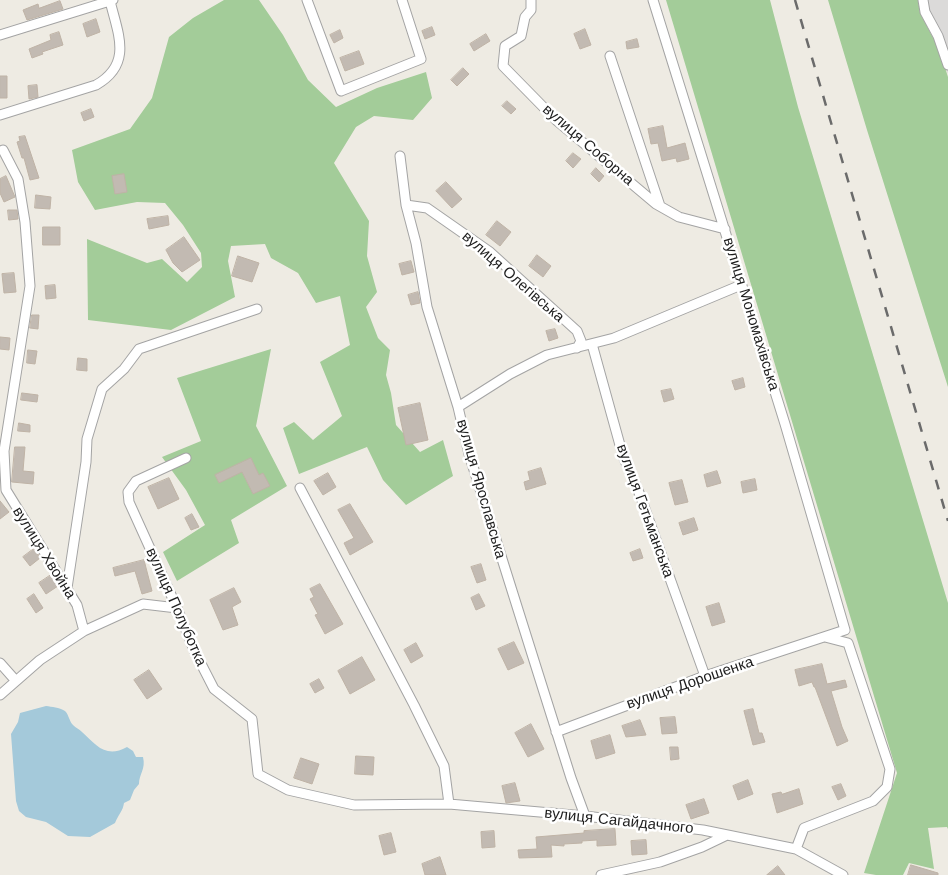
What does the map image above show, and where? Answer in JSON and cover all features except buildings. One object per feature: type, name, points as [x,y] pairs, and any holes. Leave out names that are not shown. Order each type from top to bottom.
[{"type":"street","points":[[307,0],[341,90],[421,59],[402,0]]},
{"type":"street","name":"вулиця Соборна","points":[[531,0],[531,10],[525,17],[521,36],[505,46],[503,66],[556,120],[660,206],[679,217],[724,229]]},
{"type":"street","name":"вулиця Мономахівська","points":[[653,0],[785,424],[844,630]]},
{"type":"street","points":[[923,0],[925,12],[938,36],[948,65]]},
{"type":"street","points":[[0,35],[112,1],[120,47],[118,63],[108,79],[96,85],[0,115]]},
{"type":"street","points":[[610,56],[660,206]]},
{"type":"street","name":"вулиця Хвойна","points":[[4,150],[18,179],[26,222],[30,286],[4,451],[6,490],[77,605],[84,631]]},
{"type":"street","name":"вулиця Ярославська","points":[[400,156],[406,205],[416,243],[427,307],[458,407],[469,454],[556,732],[585,816]]},
{"type":"street","name":"вулиця Олегівська","points":[[406,205],[427,208],[490,252],[577,332],[581,341],[577,348]]},
{"type":"street","points":[[458,407],[510,374],[547,355],[614,338],[742,285]]},
{"type":"street","points":[[67,588],[88,440],[102,389],[124,369],[139,349],[257,309]]},
{"type":"street","name":"вулиця Гетьманська","points":[[592,344],[623,456],[640,495],[705,676]]},
{"type":"street","name":"вулиця Полуботка","points":[[186,458],[136,481],[128,492],[129,502],[194,650],[214,688],[252,719],[258,774]]},
{"type":"street","points":[[300,488],[410,697],[444,766],[450,804]]},
{"type":"street","points":[[0,695],[40,660],[84,631],[143,604],[177,608]]},
{"type":"street","name":"вулиця Дорошенка","points":[[556,732],[705,676],[844,630]]},
{"type":"street","points":[[796,849],[804,828],[873,801],[886,787],[890,769],[848,644],[825,637]]},
{"type":"street","points":[[0,663],[16,681]]},
{"type":"street","name":"вулиця Сагайдачного","points":[[258,774],[288,790],[354,805],[450,804],[585,816],[703,830],[796,849],[843,875]]},
{"type":"street","name":"вулиця Сагайдачного","points":[[601,875],[660,862],[702,848],[727,835]]},
{"type":"shaded area","points":[[921,0],[948,0],[948,74],[936,37]]},
{"type":"green space","points":[[224,0],[259,0],[283,35],[308,80],[336,107],[377,88],[426,72],[432,98],[413,120],[374,116],[356,127],[334,163],[369,221],[367,256],[377,292],[366,307],[378,338],[390,350],[386,375],[396,425],[420,452],[443,440],[453,476],[406,505],[383,480],[367,447],[299,474],[283,428],[294,422],[313,440],[342,416],[320,362],[350,345],[340,296],[316,303],[298,273],[271,258],[265,244],[231,246],[228,261],[235,297],[171,330],[88,320],[87,239],[147,263],[162,259],[187,282],[202,267],[201,253],[183,225],[165,203],[137,202],[95,210],[78,182],[72,150],[130,129],[152,98],[169,37],[193,18]]},
{"type":"green space","points":[[666,0],[770,0],[798,107],[948,603],[948,829],[947,827],[928,828],[934,869],[909,863],[903,875],[864,873],[897,773]]},
{"type":"green space","points":[[828,0],[918,0],[920,13],[939,49],[948,77],[948,387],[867,130]]},
{"type":"green space","points":[[271,349],[256,426],[287,486],[231,520],[239,543],[177,581],[163,552],[205,525],[186,490],[162,457],[201,441],[177,378]]},
{"type":"water","points":[[46,706],[65,711],[73,725],[102,749],[113,752],[127,747],[133,751],[136,757],[143,757],[144,765],[139,784],[130,800],[124,803],[115,823],[90,837],[68,836],[46,822],[26,817],[19,811],[16,801],[11,734],[18,722],[20,713]]},
{"type":"railway","points":[[795,0],[948,521]]}]
